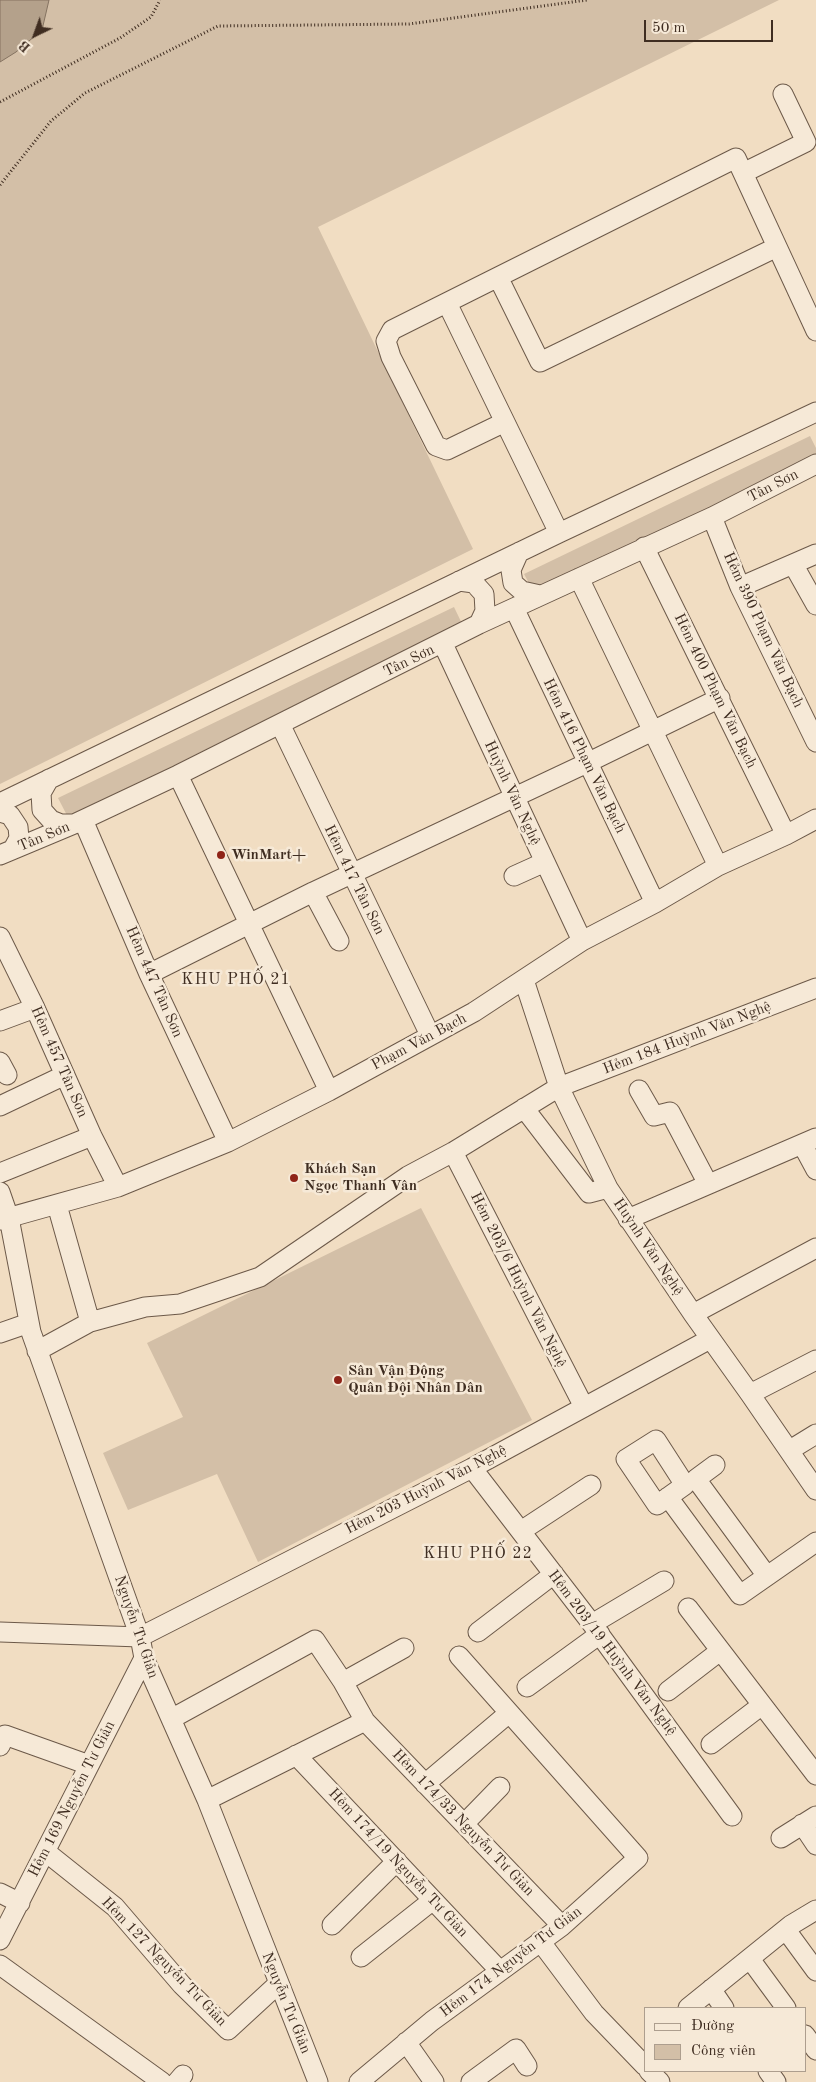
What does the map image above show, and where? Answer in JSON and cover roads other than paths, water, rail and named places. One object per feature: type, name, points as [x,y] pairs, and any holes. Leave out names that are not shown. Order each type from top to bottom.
[{"type":"street","points":[[743,173],[806,142],[784,94]]},
{"type":"street","points":[[506,422],[446,450],[436,446],[391,357],[386,341],[392,330],[736,158],[816,331]]},
{"type":"street","points":[[498,277],[540,362],[777,248]]},
{"type":"street","points":[[447,303],[559,533]]},
{"type":"street","points":[[0,803],[518,552],[815,413]]},
{"type":"street","name":"Tân Sơn","points":[[7,852],[78,822],[178,775],[480,624],[712,517],[816,464]]},
{"type":"street","name":"Hẻm 390 Phạm Văn Bạch","points":[[712,517],[740,587],[816,742]]},
{"type":"street","name":"Hẻm 400 Phạm Văn Bạch","points":[[644,547],[786,835]]},
{"type":"street","points":[[518,552],[511,570],[513,583],[522,591],[540,595]]},
{"type":"street","points":[[740,587],[816,554]]},
{"type":"street","points":[[793,564],[816,606]]},
{"type":"street","points":[[579,578],[718,866]]},
{"type":"street","points":[[459,581],[474,583],[484,594],[485,611],[480,624]]},
{"type":"street","name":"Hẻm 416 Phạm Văn Bạch","points":[[514,608],[655,904]]},
{"type":"street","name":"Huỳnh Văn Nghệ","points":[[442,644],[582,941]]},
{"type":"street","points":[[149,974],[313,892],[720,698]]},
{"type":"street","name":"Hẻm 417 Tân Sơn","points":[[280,724],[430,1035]]},
{"type":"street","points":[[178,775],[248,924],[330,1091]]},
{"type":"street","points":[[49,779],[41,793],[42,810],[50,820],[61,824],[78,822]]},
{"type":"street","points":[[0,812],[10,815],[18,827],[19,838],[7,852]]},
{"type":"street","name":"Phạm Văn Bạch","points":[[4,1219],[118,1187],[228,1142],[330,1091],[474,1012],[582,941],[655,904],[718,866],[816,819]]},
{"type":"street","name":"Hẻm 447 Tân Sơn","points":[[78,822],[228,1142]]},
{"type":"street","points":[[514,876],[545,862]]},
{"type":"street","points":[[313,892],[339,941]]},
{"type":"street","name":"Hẻm 457 Tân Sơn","points":[[0,937],[35,1008],[92,1136],[118,1187]]},
{"type":"street","name":"Huỳnh Văn Nghệ","points":[[524,980],[559,1087],[608,1188],[710,1339],[790,1450],[816,1490]]},
{"type":"street","name":"Hẻm 184 Huỳnh Văn Nghệ","points":[[37,1351],[90,1322],[145,1307],[180,1304],[260,1277],[408,1176],[453,1152],[559,1087],[816,988]]},
{"type":"street","points":[[0,1021],[35,1008]]},
{"type":"street","points":[[0,1106],[65,1075]]},
{"type":"street","points":[[639,1090],[654,1116],[670,1112],[708,1184]]},
{"type":"street","points":[[524,1108],[589,1193],[608,1188]]},
{"type":"street","points":[[0,1173],[92,1136]]},
{"type":"street","points":[[628,1219],[809,1141],[816,1170]]},
{"type":"street","name":"Hẻm 203/6 Huỳnh Văn Nghệ","points":[[453,1152],[584,1407]]},
{"type":"street","name":"Nguyễn Tư Giản","points":[[0,1192],[4,1219],[37,1351],[140,1637],[144,1658],[207,1800],[318,2082]]},
{"type":"street","points":[[57,1205],[90,1322]]},
{"type":"street","points":[[693,1314],[816,1248]]},
{"type":"street","points":[[0,1333],[29,1323]]},
{"type":"street","name":"Hẻm 203 Huỳnh Văn Nghệ","points":[[140,1637],[472,1468],[710,1339]]},
{"type":"street","points":[[750,1394],[816,1360]]},
{"type":"street","points":[[790,1450],[816,1434]]},
{"type":"street","points":[[715,1465],[696,1480],[767,1576]]},
{"type":"street","name":"Hẻm 203/19 Huỳnh Văn Nghệ","points":[[472,1468],[596,1629],[732,1816]]},
{"type":"street","points":[[521,1531],[591,1485]]},
{"type":"street","points":[[668,1497],[740,1595],[816,1542]]},
{"type":"street","points":[[478,1632],[554,1574]]},
{"type":"street","points":[[527,1687],[596,1629],[664,1581]]},
{"type":"street","points":[[688,1608],[816,1775]]},
{"type":"street","points":[[0,1632],[140,1637]]},
{"type":"street","name":"Hẻm 174/33 Nguyễn Tư Giản","points":[[171,1719],[315,1640],[365,1720],[562,1926]]},
{"type":"street","points":[[343,1682],[404,1648]]},
{"type":"street","points":[[668,1692],[720,1651]]},
{"type":"street","name":"Hẻm 174 Nguyễn Tư Giản","points":[[359,2082],[406,2042],[562,1926],[638,1858],[458,1656]]},
{"type":"street","name":"Hẻm 169 Nguyễn Tư Giản","points":[[0,1940],[144,1658]]},
{"type":"street","points":[[711,1744],[762,1705]]},
{"type":"street","points":[[425,1784],[509,1713]]},
{"type":"street","points":[[207,1800],[365,1720]]},
{"type":"street","points":[[0,1746],[5,1735],[89,1765]]},
{"type":"street","name":"Hẻm 174/19 Nguyễn Tư Giản","points":[[296,1755],[500,1971]]},
{"type":"street","points":[[464,1824],[500,1787]]},
{"type":"street","points":[[781,1838],[809,1820],[816,1845]]},
{"type":"street","name":"Hẻm 127 Nguyễn Tư Giản","points":[[46,1852],[115,1907],[182,1985],[228,2030],[278,1984]]},
{"type":"street","points":[[332,1925],[397,1861]]},
{"type":"street","points":[[0,1894],[20,1903]]},
{"type":"street","points":[[361,1956],[433,1900]]},
{"type":"street","points":[[689,2007],[786,1930],[816,1910]]},
{"type":"street","points":[[786,1930],[816,1972]]},
{"type":"street","points":[[540,1941],[594,2013],[641,2055]]},
{"type":"street","points":[[750,1959],[785,2007]]},
{"type":"street","points":[[0,1965],[162,2082]]},
{"type":"street","points":[[711,1989],[723,2007]]},
{"type":"street","points":[[806,2036],[816,2050]]},
{"type":"street","points":[[406,2042],[434,2082]]},
{"type":"street","points":[[471,2082],[516,2049],[527,2066]]},
{"type":"street","points":[[650,2072],[660,2082]]},
{"type":"place","name":"WinMart+","points":[[221,855]]},
{"type":"place","name":"Khách Sạn Ngọc Thanh Vân","points":[[294,1178]]},
{"type":"place","name":"Sân Vận Động Quân Đội Nhân Dân","points":[[338,1380]]},
{"type":"district","name":"KHU PHỐ 21","points":[[236,980]]},
{"type":"district","name":"KHU PHỐ 22","points":[[478,1554]]}]
